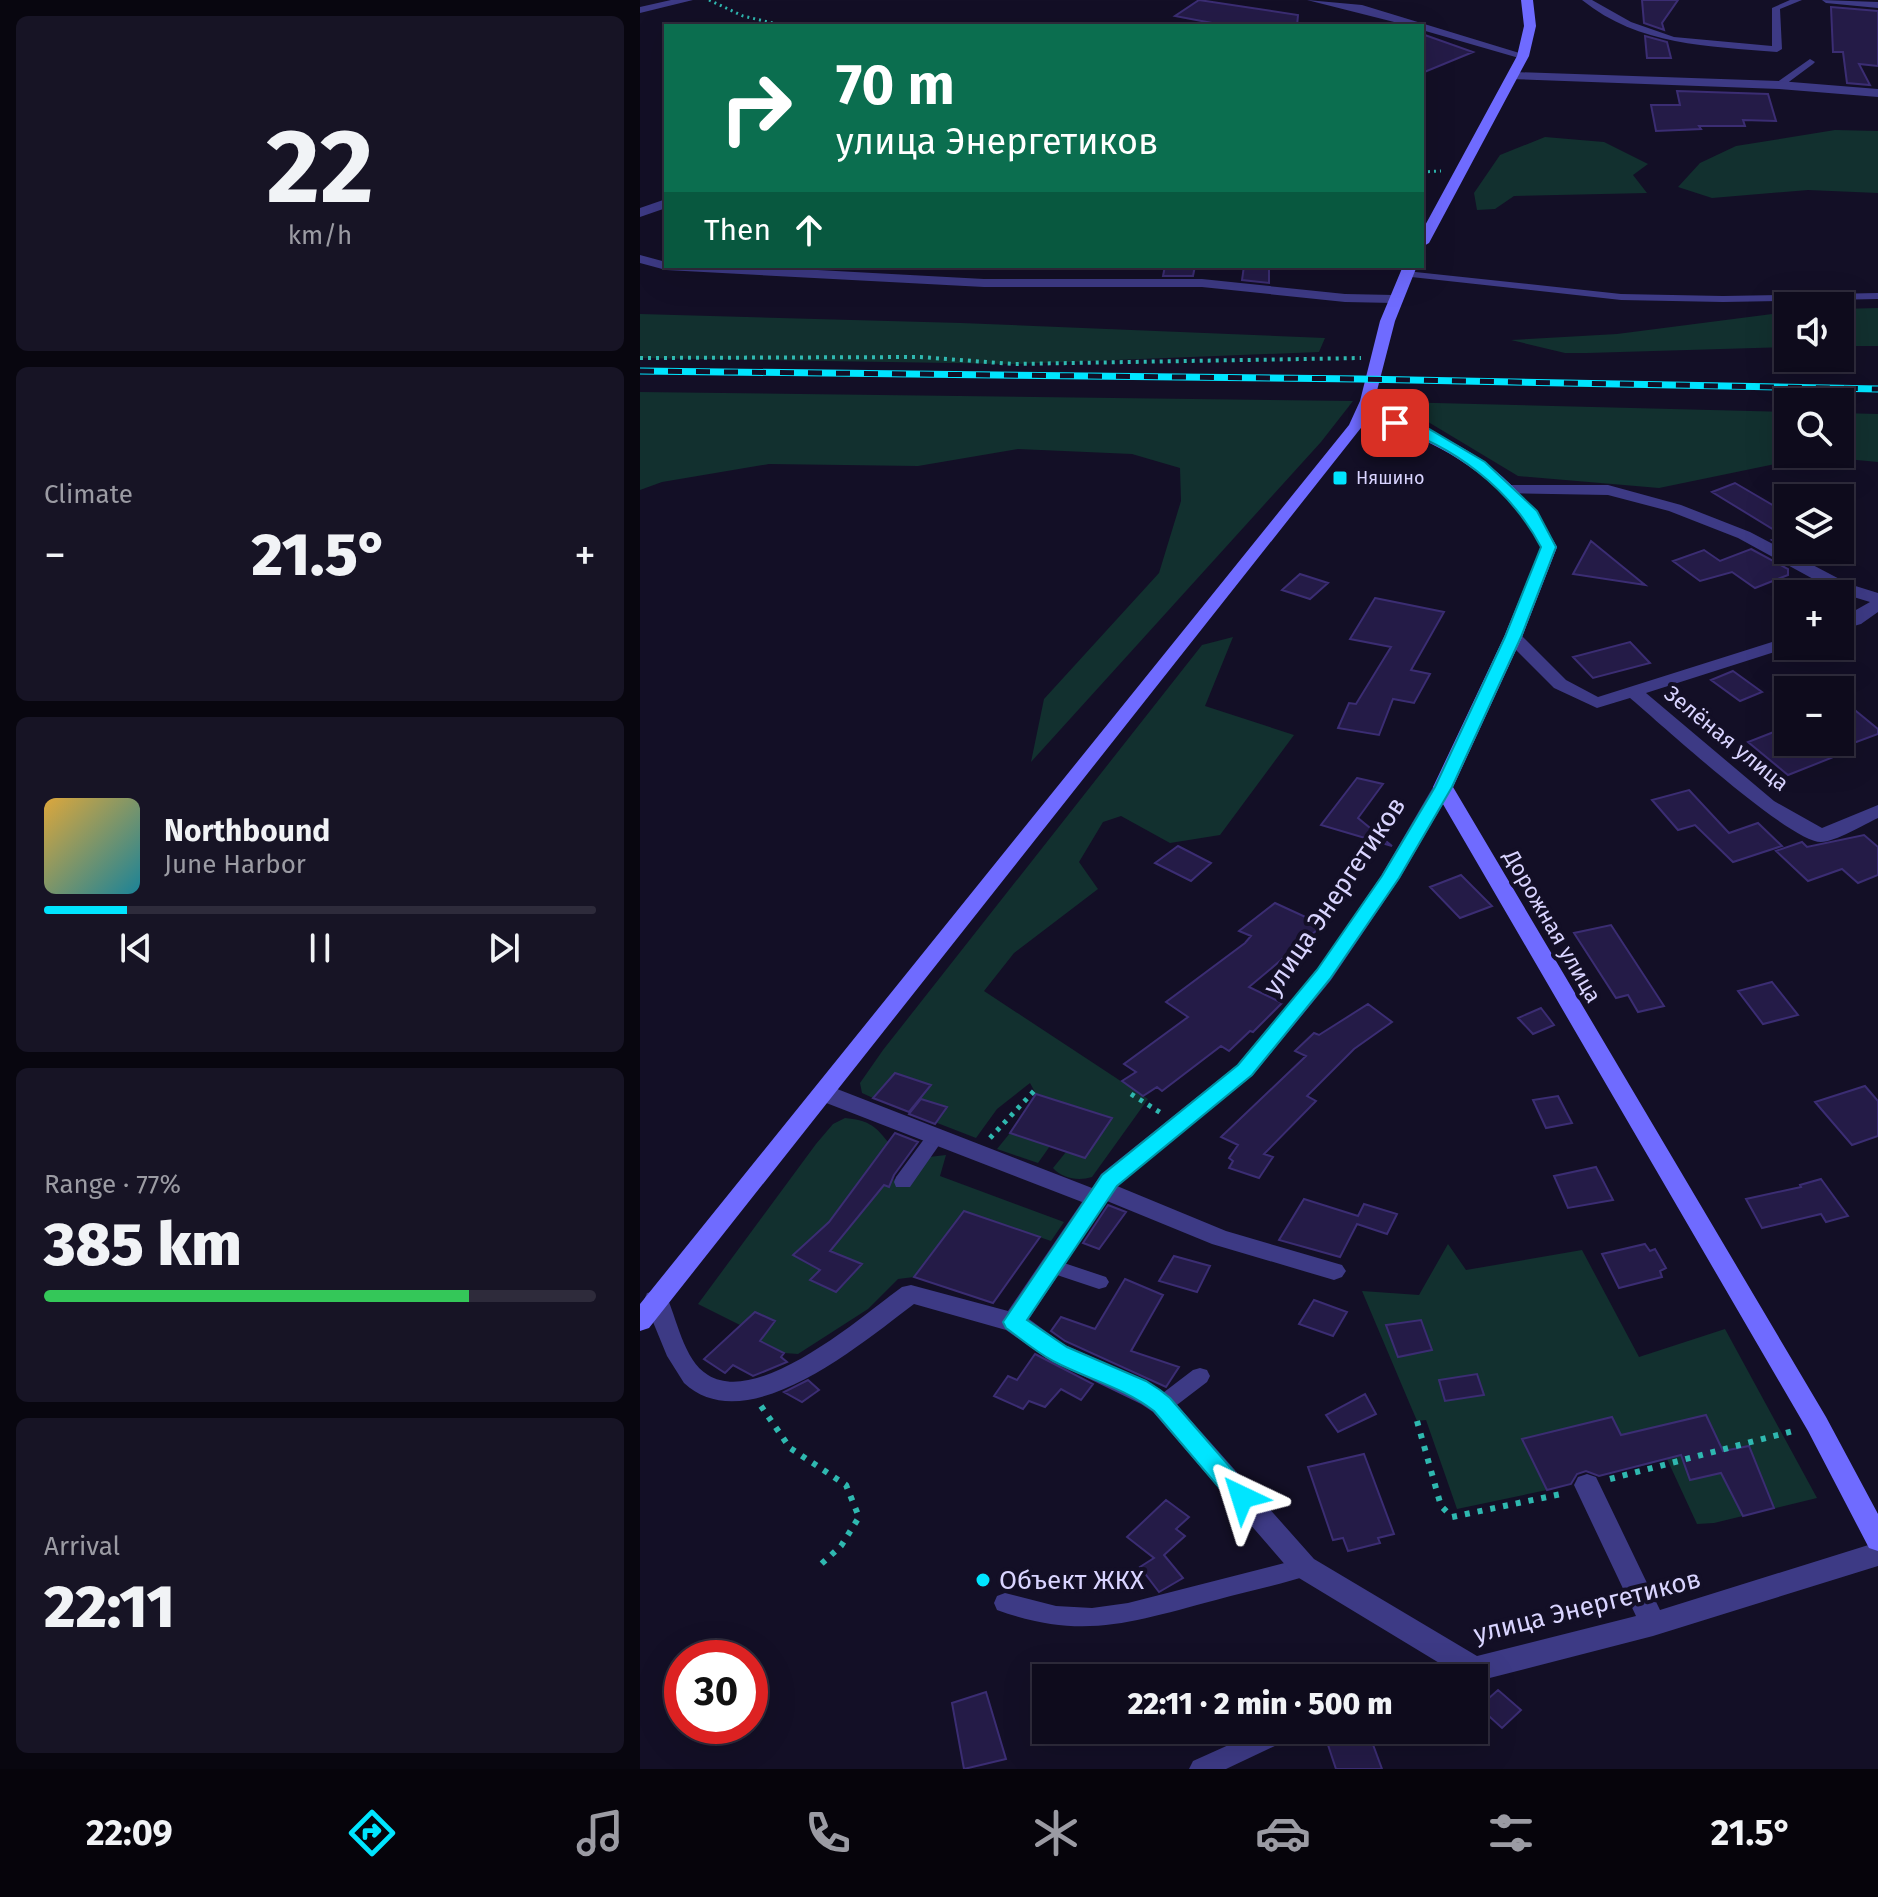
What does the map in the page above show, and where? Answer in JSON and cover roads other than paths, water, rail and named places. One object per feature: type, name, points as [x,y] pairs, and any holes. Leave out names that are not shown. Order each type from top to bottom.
[{"type":"street","points":[[640,10],[687,0]]},
{"type":"street","points":[[1313,0],[1358,7],[1415,24]]},
{"type":"street","points":[[1424,239],[1523,56],[1530,26],[1527,0]]},
{"type":"street","points":[[1424,27],[1523,56]]},
{"type":"street","points":[[1514,76],[1779,85],[1878,93]]},
{"type":"street","points":[[640,213],[664,204]]},
{"type":"street","points":[[640,259],[664,265]]},
{"type":"street","points":[[702,268],[937,281],[1202,283],[1345,298],[1394,299]]},
{"type":"street","points":[[640,1321],[824,1093],[1368,403],[1394,299],[1408,270]]},
{"type":"street","points":[[1368,403],[1480,465],[1531,514],[1549,547],[1513,637],[1443,787]]},
{"type":"street","points":[[1507,490],[1608,490],[1675,508],[1744,535],[1843,588],[1878,602]]},
{"type":"street","points":[[1854,620],[1878,602]]},
{"type":"street","points":[[1513,637],[1560,684],[1597,703],[1774,647]]},
{"type":"street","name":"Зелёная улица","points":[[1634,692],[1767,805],[1821,836],[1878,811]]},
{"type":"street","name":"улица Энергетиков","points":[[1443,787],[1390,878],[1324,975],[1245,1070],[1109,1180],[1014,1322],[1059,1354],[1138,1387],[1162,1405],[1304,1567],[1466,1664]]},
{"type":"street","name":"Дорожная улица","points":[[1443,787],[1810,1411],[1878,1540]]},
{"type":"street","points":[[824,1093],[1220,1238],[1334,1271]]},
{"type":"street","points":[[656,1300],[683,1360],[697,1381],[727,1393],[753,1391],[816,1360],[911,1294],[1014,1322]]},
{"type":"street","points":[[1587,1485],[1653,1624]]},
{"type":"street","name":"улица Энергетиков","points":[[1488,1665],[1653,1624],[1878,1554]]},
{"type":"lane","points":[[1586,0],[1628,24],[1673,40],[1777,49],[1776,8],[1798,0]]},
{"type":"lane","points":[[1826,0],[1878,5]]},
{"type":"lane","points":[[1779,85],[1810,62]]},
{"type":"lane","points":[[1408,270],[1632,297],[1878,296]]},
{"type":"lane","points":[[903,1182],[936,1136]]},
{"type":"lane","points":[[1052,1266],[1099,1282]]},
{"type":"lane","points":[[1162,1405],[1200,1376]]},
{"type":"lane","points":[[1005,1603],[1056,1616],[1092,1618],[1128,1613],[1304,1567]]},
{"type":"lane","points":[[1201,1769],[1255,1744]]},
{"type":"railway","points":[[640,371],[1360,379],[1878,389]]},
{"type":"place","name":"Няшино","points":[[1340,478]]},
{"type":"place","name":"Объект ЖКХ","points":[[983,1580]]}]
